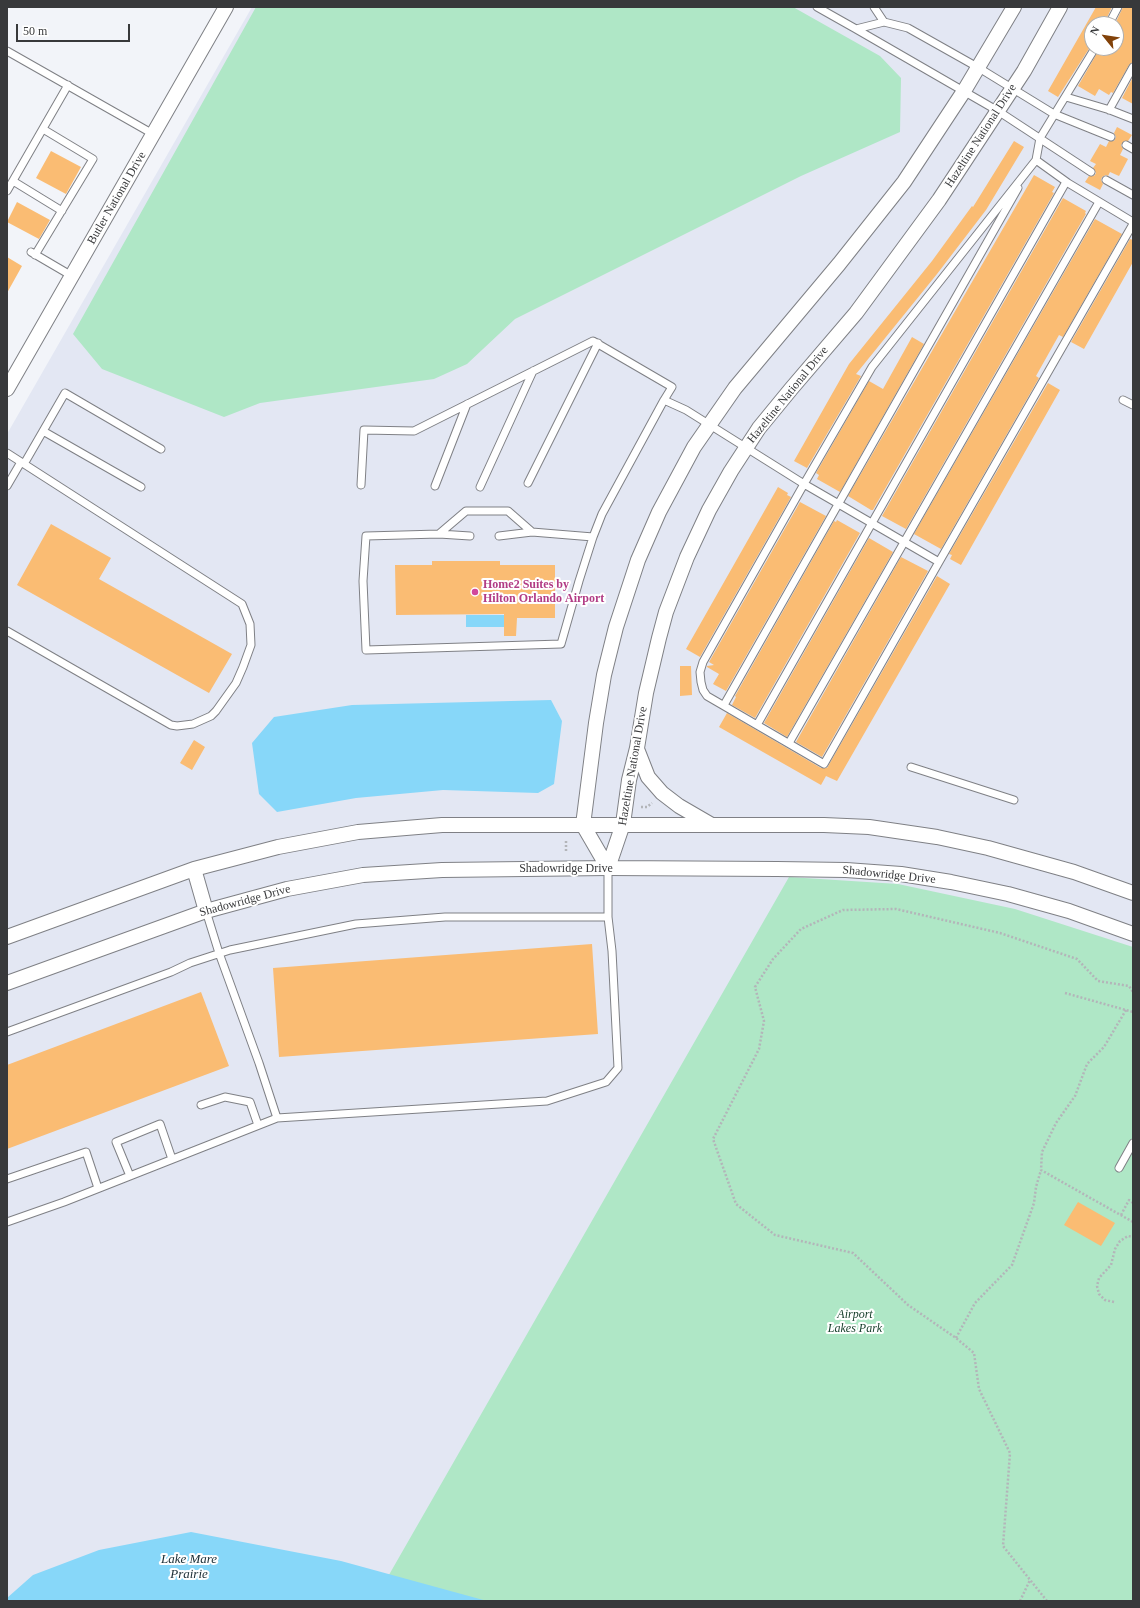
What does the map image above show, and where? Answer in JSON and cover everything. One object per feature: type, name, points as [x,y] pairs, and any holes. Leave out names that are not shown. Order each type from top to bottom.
[{"type":"street","name":"Butler National Drive","points":[[7,389],[226,7]]},
{"type":"street","points":[[608,868],[583,825],[596,723],[604,675],[622,604],[638,560],[659,512],[682,467],[708,424],[749,370],[890,201],[979,68],[1014,7]]},
{"type":"street","name":"Hazeltine National Drive","points":[[608,868],[623,824],[629,780],[637,748],[651,669],[666,612],[687,557],[709,510],[746,447],[775,408],[856,313],[939,200],[1012,89],[1060,7]]},
{"type":"street","points":[[637,748],[648,777],[662,793],[679,806],[712,825]]},
{"type":"street","points":[[7,936],[194,869],[278,847],[358,832],[442,825],[623,824],[846,826],[892,830],[937,837],[1045,863],[1100,880],[1133,893]]},
{"type":"street","name":"Shadowridge Drive","points":[[7,983],[206,910],[287,889],[363,875],[465,870],[608,868],[818,869],[901,874],[951,882],[1008,894],[1069,911],[1133,934]]},
{"type":"street","points":[[194,869],[206,910]]},
{"type":"lane","points":[[817,7],[998,111],[1091,172]]},
{"type":"lane","points":[[874,7],[884,22]]},
{"type":"lane","points":[[1113,16],[1118,7]]},
{"type":"lane","points":[[856,29],[884,22],[908,28],[979,68],[1054,114],[1112,137]]},
{"type":"lane","points":[[7,51],[153,134]]},
{"type":"lane","points":[[1036,160],[1066,182],[1133,223],[824,764],[707,696],[703,690],[700,672],[703,662],[872,367],[1036,160],[1040,138],[1090,56]]},
{"type":"lane","points":[[1108,110],[1133,67]]},
{"type":"lane","points":[[7,191],[68,85]]},
{"type":"lane","points":[[1066,97],[1133,119]]},
{"type":"lane","points":[[43,129],[93,159],[62,211],[33,254],[72,276]]},
{"type":"lane","points":[[1126,145],[1133,149]]},
{"type":"lane","points":[[724,705],[1029,169]]},
{"type":"lane","points":[[1106,180],[1133,195]]},
{"type":"lane","points":[[13,181],[62,211]]},
{"type":"lane","points":[[757,725],[1066,182]]},
{"type":"lane","points":[[789,743],[1099,202]]},
{"type":"lane","points":[[361,485],[364,430],[414,431],[593,341],[672,387],[602,514],[593,537],[561,644],[366,650],[363,581],[366,536],[439,534],[470,536]]},
{"type":"lane","points":[[528,483],[598,343]]},
{"type":"lane","points":[[480,487],[533,371]]},
{"type":"lane","points":[[7,486],[43,431],[65,393],[161,449]]},
{"type":"lane","points":[[664,400],[686,410],[804,484],[939,562]]},
{"type":"lane","points":[[1123,400],[1133,405]]},
{"type":"lane","points":[[435,486],[467,404]]},
{"type":"lane","points":[[43,431],[141,487]]},
{"type":"lane","points":[[7,453],[242,604],[250,624],[251,645],[244,667],[236,683],[216,711],[211,716],[193,724],[177,726],[171,725],[7,631]]},
{"type":"lane","points":[[439,534],[466,511],[508,512],[532,532]]},
{"type":"lane","points":[[499,536],[532,532],[593,537]]},
{"type":"lane","points":[[912,767],[1014,800]]},
{"type":"lane","points":[[7,1222],[130,1176],[277,1118],[546,1101],[606,1082],[618,1068],[612,951],[608,917],[608,868]]},
{"type":"lane","points":[[206,910],[219,953],[277,1118]]},
{"type":"lane","points":[[7,1032],[219,953],[253,944],[356,924],[445,917],[608,917]]},
{"type":"lane","points":[[201,1105],[225,1097],[250,1102],[258,1125]]},
{"type":"lane","points":[[130,1176],[116,1142],[160,1124],[172,1159]]},
{"type":"lane","points":[[1119,1168],[1133,1143]]},
{"type":"lane","points":[[7,1179],[86,1152],[98,1188]]},
{"type":"path","points":[[641,807],[647,807],[652,803]]},
{"type":"path","points":[[566,837],[566,851]]},
{"type":"path","points":[[1047,1601],[1003,1546],[1010,1453],[979,1389],[974,1353],[956,1338],[908,1305],[853,1253],[776,1235],[736,1204],[713,1139],[759,1049],[764,1021],[755,987],[773,959],[801,929],[843,910],[896,909],[1000,933],[1077,959],[1098,981],[1128,986],[1133,992]]},
{"type":"path","points":[[1065,993],[1133,1012]]},
{"type":"path","points":[[956,1338],[975,1303],[1012,1264],[1034,1203],[1036,1187],[1041,1170],[1042,1152],[1056,1124],[1074,1096],[1087,1064],[1104,1047],[1126,1010]]},
{"type":"path","points":[[1041,1170],[1133,1222]]},
{"type":"path","points":[[1121,1215],[1128,1200],[1133,1203]]},
{"type":"path","points":[[1114,1302],[1105,1300],[1099,1294],[1097,1286],[1099,1278],[1111,1265],[1115,1248],[1120,1241],[1128,1236],[1133,1237]]},
{"type":"path","points":[[1020,1601],[1030,1580]]},
{"type":"shaded area","points":[[252,7],[1133,7],[1133,1601],[7,1601],[7,434]]},
{"type":"green space","points":[[256,7],[793,7],[880,56],[901,78],[900,132],[801,176],[515,319],[467,364],[434,379],[260,403],[224,417],[102,369],[73,334]]},
{"type":"green space","name":"Airport Lakes Park","points":[[789,877],[898,884],[1015,909],[1133,947],[1133,1601],[374,1601]]},
{"type":"water","points":[[466,615],[505,615],[505,627],[466,627]]},
{"type":"water","points":[[551,700],[562,721],[554,784],[538,793],[443,790],[356,798],[277,812],[259,794],[252,743],[274,717],[352,705]]},
{"type":"water","name":"Lake Mare Prairie","points":[[191,1532],[341,1561],[487,1601],[7,1601],[7,1598],[33,1575],[99,1550]]},
{"type":"building","points":[[1096,7],[1112,7],[1108,16],[1091,16]]},
{"type":"building","points":[[1123,7],[1133,7],[1133,62],[1129,65],[1113,93],[1111,92],[1109,95],[1099,89],[1095,96],[1078,86],[1095,56],[1124,56],[1124,16],[1119,16]]},
{"type":"building","points":[[1084,28],[1084,56],[1058,97],[1048,91]]},
{"type":"building","points":[[1133,77],[1133,104],[1122,98]]},
{"type":"building","points":[[1117,127],[1132,135],[1128,141],[1124,141],[1121,145],[1123,149],[1120,155],[1128,159],[1119,176],[1110,172],[1108,176],[1106,175],[1102,177],[1101,180],[1103,184],[1100,190],[1085,182],[1089,176],[1094,176],[1096,173],[1093,168],[1096,164],[1090,161],[1100,144],[1106,147],[1109,141],[1114,141],[1116,137],[1114,133]]},
{"type":"building","points":[[1014,141],[1024,147],[986,210],[937,274],[856,374],[861,376],[807,468],[794,461],[849,364],[932,261],[972,206],[973,207]]},
{"type":"building","points":[[51,151],[81,167],[66,194],[36,178]]},
{"type":"building","points":[[1034,175],[1055,187],[1052,192],[1054,193],[873,510],[871,510],[848,496]]},
{"type":"building","points":[[1063,198],[1086,211],[1086,214],[906,529],[882,516]]},
{"type":"building","points":[[17,202],[50,220],[39,239],[7,222]]},
{"type":"building","points":[[1095,219],[1122,234],[1063,337],[1059,335],[1036,376],[1039,378],[941,549],[914,534]]},
{"type":"building","points":[[1130,239],[1133,240],[1133,262],[1084,349],[1071,342]]},
{"type":"building","points":[[7,257],[22,266],[7,293]]},
{"type":"building","points":[[912,337],[924,344],[840,492],[817,479],[819,475],[816,473],[869,381],[883,389]]},
{"type":"building","points":[[1048,383],[1060,390],[961,565],[950,559],[952,555],[949,554]]},
{"type":"building","points":[[778,487],[788,493],[787,495],[791,497],[700,657],[686,649]]},
{"type":"building","points":[[800,502],[826,516],[726,691],[713,684],[719,674],[707,666],[714,665],[709,662]]},
{"type":"building","points":[[837,520],[860,533],[755,718],[732,705],[736,697],[735,696],[834,521],[836,522]]},
{"type":"building","points":[[51,524],[111,558],[99,579],[232,654],[209,693],[17,585]]},
{"type":"building","points":[[869,538],[893,552],[787,737],[764,723]]},
{"type":"building","points":[[901,557],[928,571],[822,757],[796,742]]},
{"type":"building","name":"Home2 Suites by Hilton Orlando Airport","points":[[432,561],[500,561],[500,565],[555,565],[555,618],[517,618],[516,636],[504,636],[504,614],[396,615],[395,565],[432,565]]},
{"type":"building","points":[[937,576],[950,584],[837,781],[826,776],[821,785],[719,727],[727,713],[821,768],[827,768]]},
{"type":"building","points":[[680,666],[691,666],[692,695],[680,696]]},
{"type":"building","points":[[194,740],[205,747],[192,770],[180,763]]},
{"type":"building","points":[[592,944],[598,1034],[279,1057],[273,968]]},
{"type":"building","points":[[201,992],[229,1066],[7,1149],[7,1065]]},
{"type":"building","points":[[1078,1202],[1115,1223],[1101,1246],[1064,1225]]},
{"type":"place","name":"Home2 Suites by Hilton Orlando Airport","points":[[475,592]]}]
